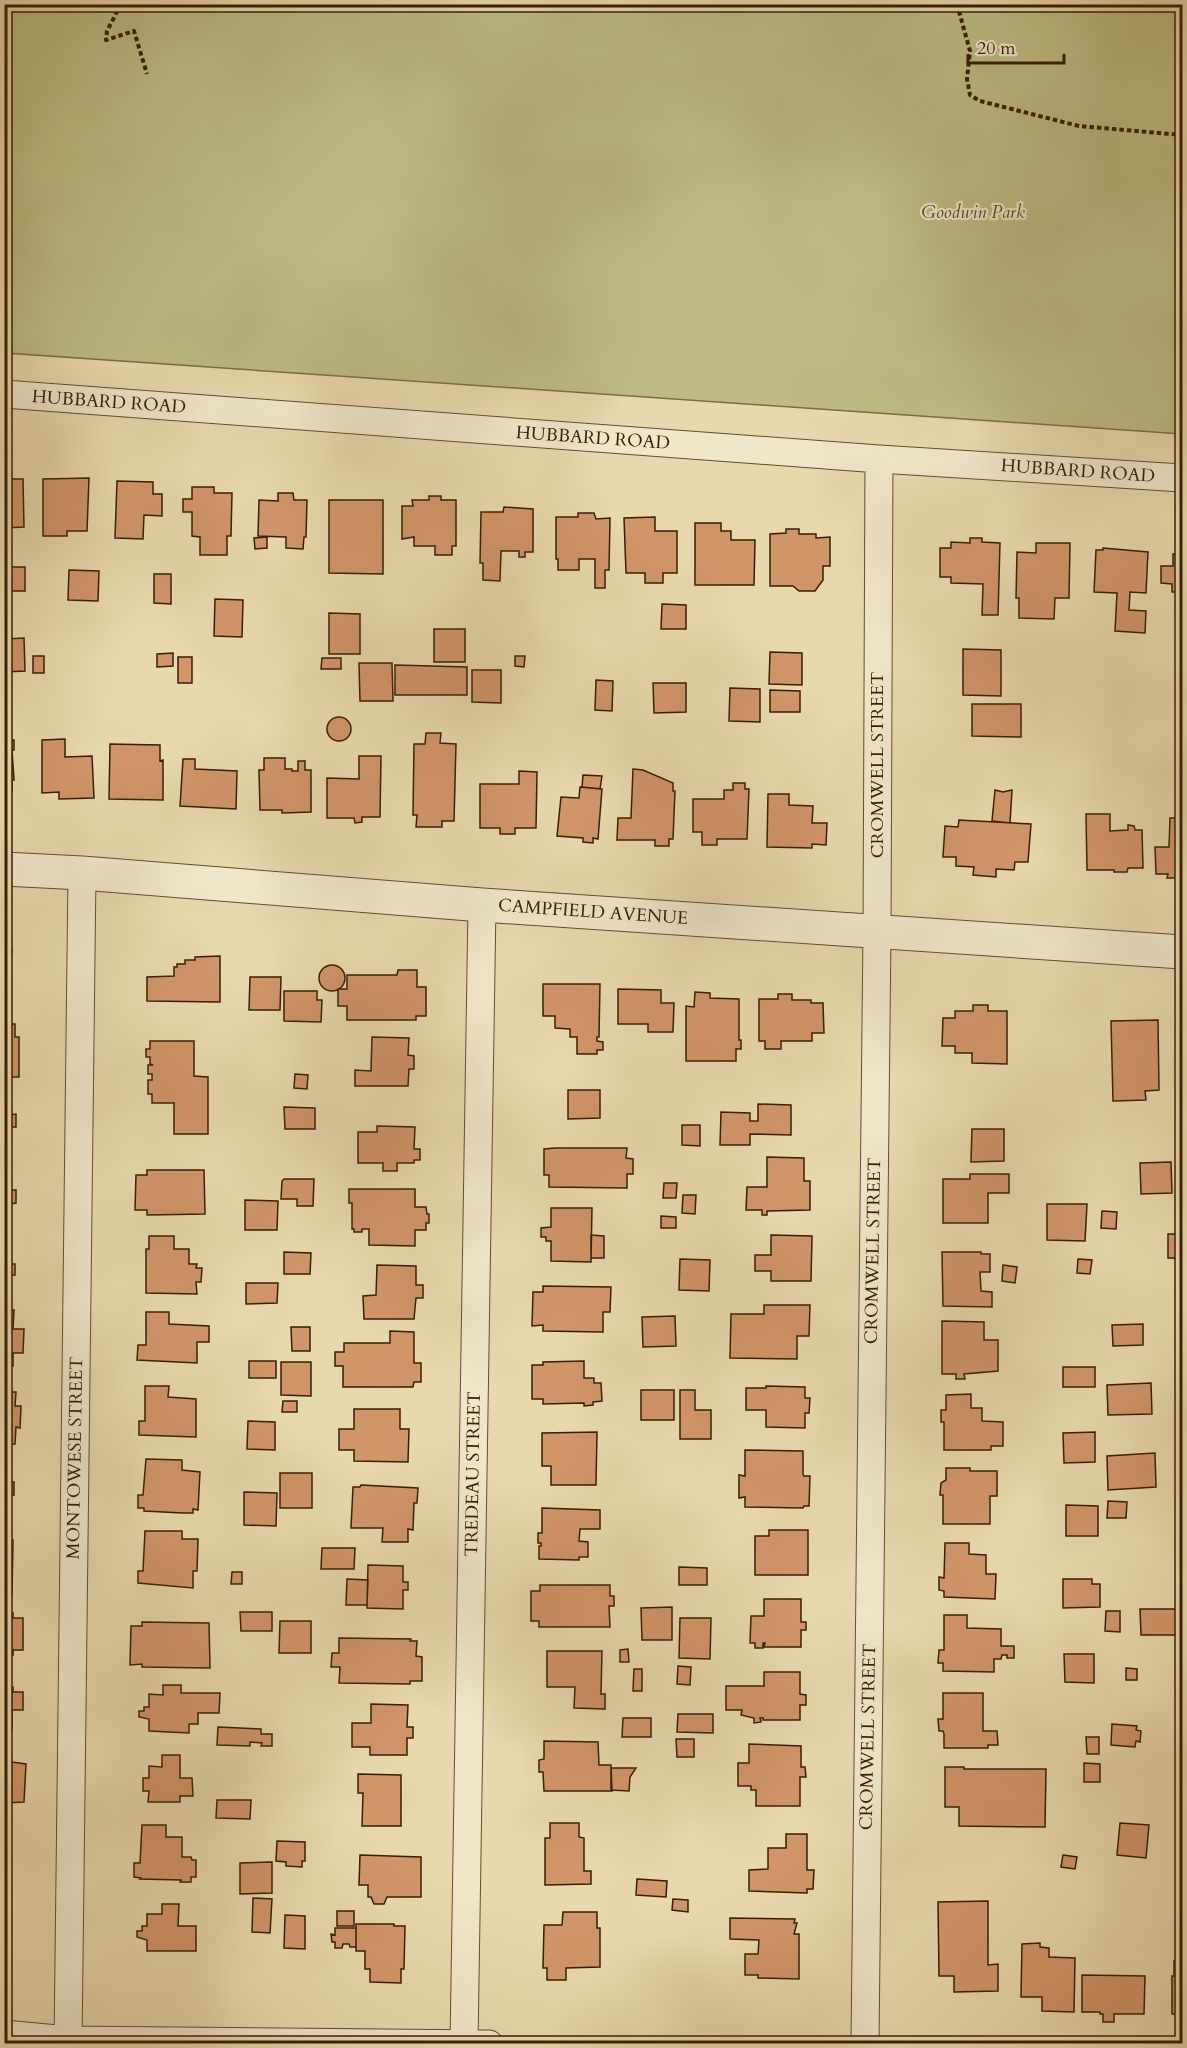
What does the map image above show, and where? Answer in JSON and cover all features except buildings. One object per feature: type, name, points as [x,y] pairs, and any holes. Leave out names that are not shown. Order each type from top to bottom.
[{"type":"street","name":"HUBBARD ROAD","points":[[4,394],[879,459],[1182,478]]},
{"type":"street","name":"CROMWELL STREET","points":[[865,2043],[879,459]]},
{"type":"street","name":"CAMPFIELD AVENUE","points":[[4,869],[82,873],[482,905],[1182,952]]},
{"type":"street","name":"MONTOWESE STREET","points":[[68,2042],[82,873]]},
{"type":"street","name":"TREDEAU STREET","points":[[472,2043],[482,905]]},
{"type":"street","points":[[4,2034],[68,2042],[472,2043]]},
{"type":"path","points":[[121,4],[105,36],[106,40],[134,31],[147,74]]},
{"type":"path","points":[[957,4],[970,51],[968,79],[970,95],[980,101],[1079,126],[1182,135]]},
{"type":"green space","name":"Goodwin Park","points":[[4,5],[1182,5],[1182,434],[5,353]]}]
